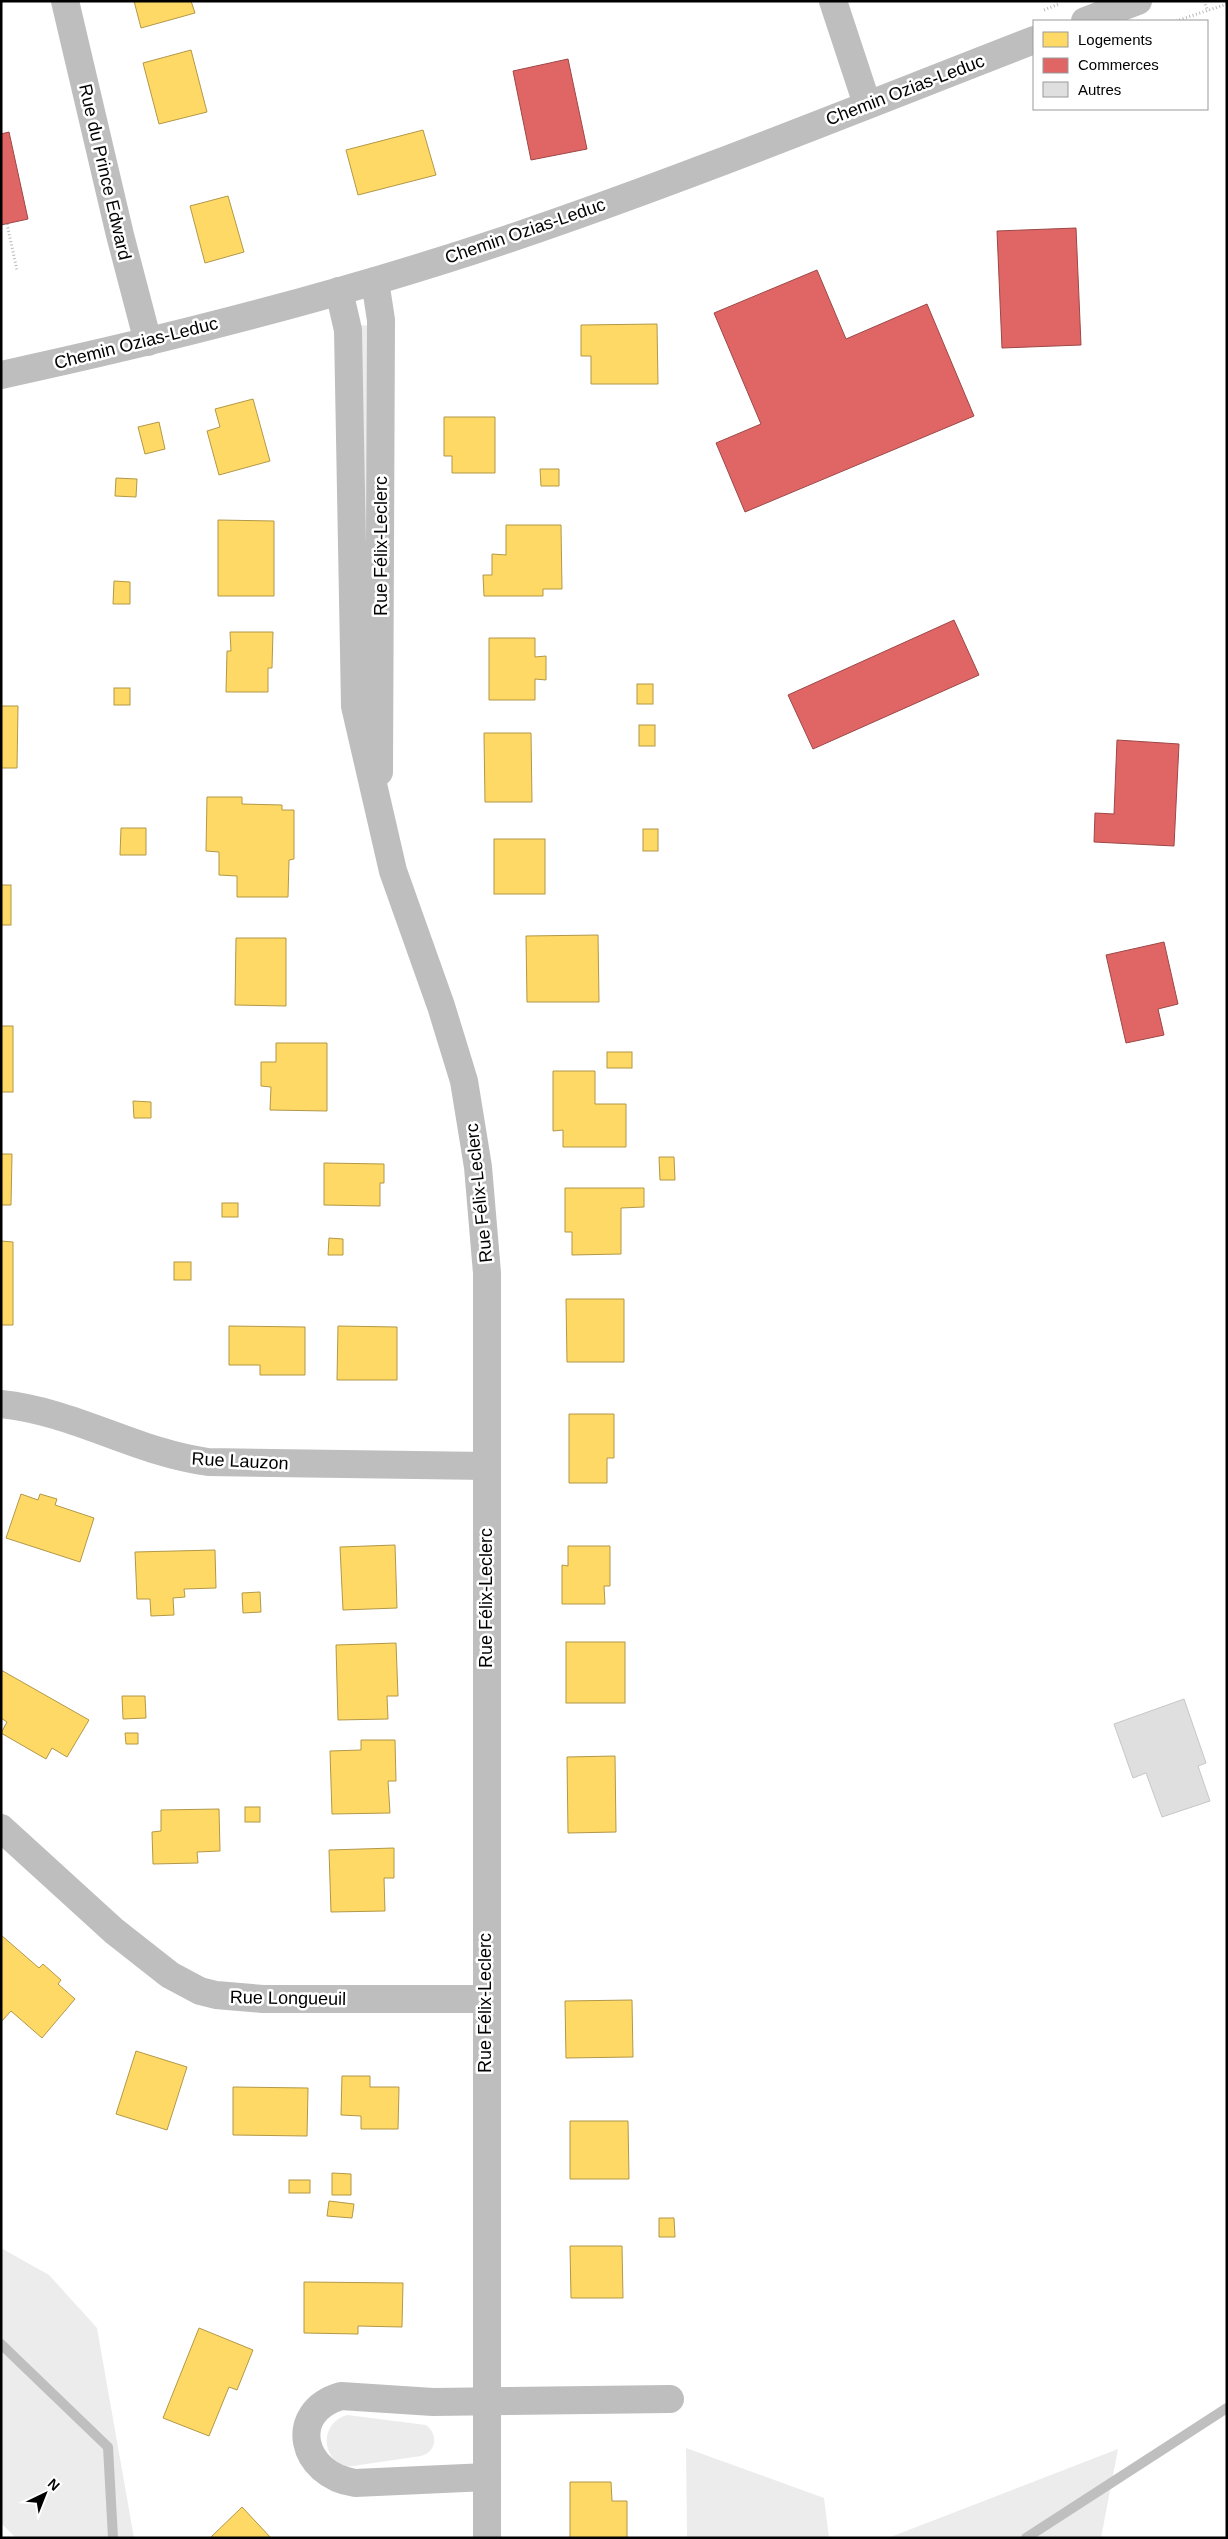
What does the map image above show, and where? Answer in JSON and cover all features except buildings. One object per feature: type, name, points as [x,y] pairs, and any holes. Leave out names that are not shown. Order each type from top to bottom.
[{"type":"street","name":"Rue du Prince Edward","points":[[65,1],[120,235],[148,342]]},
{"type":"street","points":[[834,1],[867,104]]},
{"type":"street","points":[[1088,20],[1138,1]]},
{"type":"street","name":"Chemin Ozias-Leduc","points":[[1,375],[148,342],[339,291],[508,239],[662,184],[1033,40]]},
{"type":"street","name":"Rue Félix-Leclerc","points":[[375,280],[382,320],[381,718],[378,811]]},
{"type":"street","name":"Rue Félix-Leclerc","points":[[339,291],[348,330],[354,706],[393,871],[456,1052],[471,1113],[483,1210],[487,1274],[485,1999],[487,2538]]},
{"type":"street","name":"Rue Lauzon","points":[[1,1404],[30,1408],[62,1416],[166,1454],[208,1462],[486,1466]]},
{"type":"street","name":"Rue Longueuil","points":[[1,1828],[121,1936],[170,1975],[200,1991],[240,1998],[485,1999]]},
{"type":"street","points":[[487,2477],[355,2484],[342,2481],[322,2470],[314,2461],[308,2447],[309,2424],[313,2415],[329,2399],[341,2396],[432,2402],[670,2399]]},
{"type":"path","points":[[1204,1],[1208,11]]},
{"type":"path","points":[[1179,20],[1227,4]]},
{"type":"path","points":[[7,224],[17,270]]},
{"type":"shaded area","points":[[360,325],[372,326],[369,686]]},
{"type":"shaded area","points":[[1,2248],[49,2275],[97,2328],[134,2538],[16,2538],[1,2523]]},
{"type":"shaded area","points":[[347,2415],[426,2425],[433,2434],[433,2447],[421,2456],[346,2467],[337,2463],[331,2456],[327,2441],[332,2425],[338,2419]]},
{"type":"shaded area","points":[[686,2448],[824,2498],[829,2538],[687,2538]]},
{"type":"shaded area","points":[[1118,2449],[1101,2538],[888,2538]]},
{"type":"waterway","points":[[1,2344],[108,2447],[113,2538]]},
{"type":"waterway","points":[[1026,2538],[1227,2408]]}]
